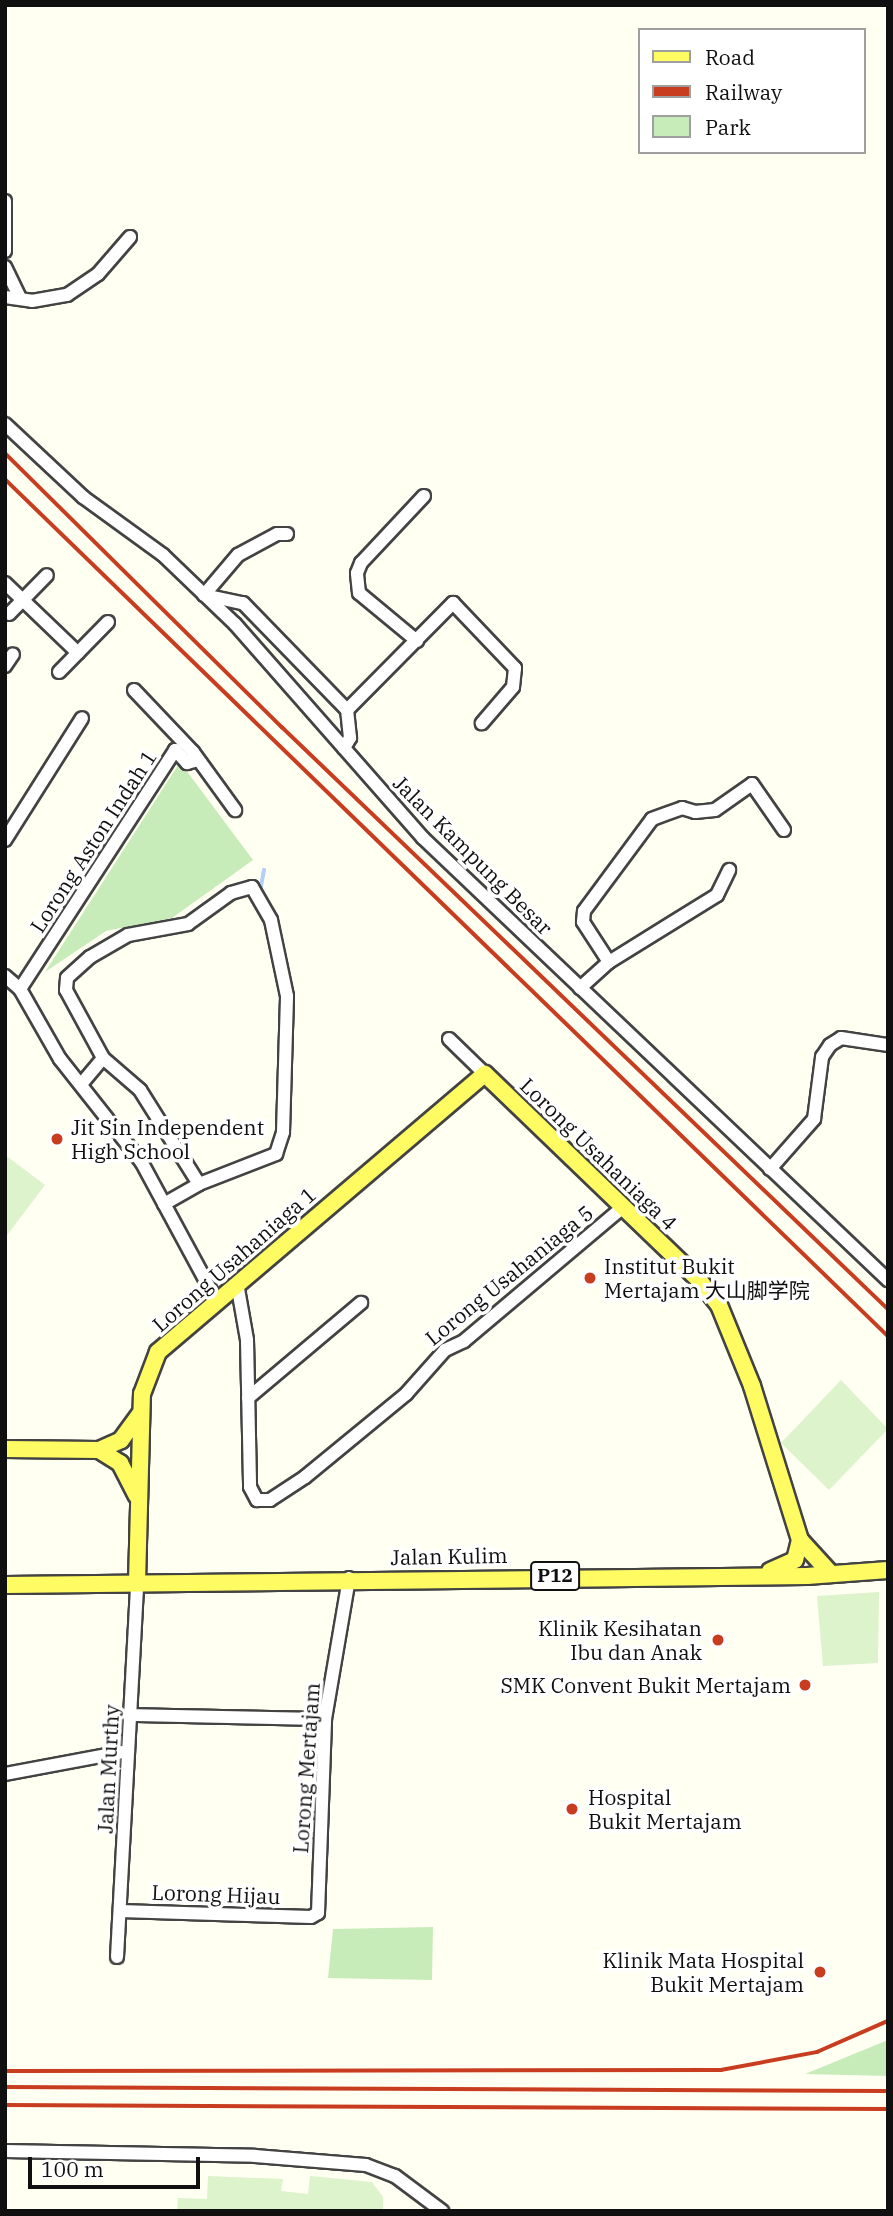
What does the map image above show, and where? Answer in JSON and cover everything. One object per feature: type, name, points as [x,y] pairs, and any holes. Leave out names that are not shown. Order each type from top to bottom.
[{"type":"main road","name":"Lorong Usahaniaga 4","points":[[485,1074],[698,1279],[734,1334],[800,1540]]},
{"type":"main road","name":"Lorong Usahaniaga 1","points":[[137,1583],[142,1409],[145,1379],[158,1352],[485,1074]]},
{"type":"main road","points":[[5,1450],[99,1450],[128,1435],[142,1409]]},
{"type":"main road","points":[[99,1450],[127,1471],[140,1505]]},
{"type":"main road","points":[[761,1573],[795,1560],[800,1540]]},
{"type":"main road","points":[[800,1540],[831,1574]]},
{"type":"main road","name":"Jalan Kulim","points":[[5,1585],[349,1578],[831,1574],[881,1570]]},
{"type":"street","points":[[5,201],[5,251]]},
{"type":"street","points":[[5,297],[19,296],[32,301],[67,295],[98,274],[130,237]]},
{"type":"street","points":[[5,267],[19,296]]},
{"type":"street","name":"Jalan Kampung Besar","points":[[5,424],[83,497],[163,555],[204,595],[423,838],[888,1280]]},
{"type":"street","points":[[417,641],[359,593],[357,573],[361,563],[424,496]]},
{"type":"street","points":[[287,534],[277,534],[238,555],[204,595],[243,603],[347,710],[350,737],[344,748]]},
{"type":"street","points":[[9,614],[47,575]]},
{"type":"street","points":[[5,583],[78,653]]},
{"type":"street","points":[[347,710],[453,603],[515,668],[513,687],[482,723]]},
{"type":"street","points":[[59,673],[108,622]]},
{"type":"street","points":[[5,666],[13,654]]},
{"type":"street","points":[[134,690],[198,760],[235,810]]},
{"type":"street","points":[[5,840],[82,718]]},
{"type":"street","name":"Lorong Aston Indah 1","points":[[20,989],[175,750],[187,763],[198,760]]},
{"type":"street","points":[[609,962],[607,953],[583,922],[584,911],[652,819],[682,808],[695,812],[715,810],[752,784],[784,830]]},
{"type":"street","points":[[580,988],[609,962],[718,895],[729,870]]},
{"type":"street","points":[[164,1204],[199,1184],[276,1154],[283,1132],[287,996],[271,920],[253,887],[231,892],[188,924],[128,935],[90,957],[67,978],[66,990],[103,1058],[139,1090],[199,1184]]},
{"type":"street","points":[[5,976],[20,989],[47,1040],[83,1082],[142,1163],[216,1300]]},
{"type":"street","points":[[770,1169],[814,1119],[822,1057],[830,1045],[841,1038],[888,1045]]},
{"type":"street","name":"Lorong Usahaniaga 4","points":[[449,1039],[485,1074]]},
{"type":"street","points":[[83,1082],[103,1058]]},
{"type":"street","name":"Lorong Usahaniaga 5","points":[[248,1398],[250,1487],[257,1500],[270,1500],[306,1477],[406,1394],[445,1350],[464,1341],[623,1207]]},
{"type":"street","points":[[237,1283],[247,1340],[248,1398]]},
{"type":"street","points":[[248,1398],[361,1303]]},
{"type":"street","name":"Lorong Mertajam","points":[[311,1917],[318,1913],[325,1719],[349,1578]]},
{"type":"street","name":"Jalan Murthy","points":[[117,1957],[137,1583]]},
{"type":"street","points":[[131,1715],[325,1719]]},
{"type":"street","points":[[5,1774],[128,1751]]},
{"type":"street","name":"Lorong Hijau","points":[[120,1911],[311,1917]]},
{"type":"street","points":[[5,2151],[255,2156],[366,2165],[396,2176],[442,2211]]},
{"type":"green space","points":[[180,762],[253,860],[172,918],[106,931],[45,972]]},
{"type":"green space","points":[[5,1155],[45,1185],[5,1238]]},
{"type":"green space","points":[[841,1380],[888,1429],[829,1490],[781,1443]]},
{"type":"green space","points":[[879,1592],[878,1663],[823,1666],[817,1596]]},
{"type":"green space","points":[[433,1927],[432,1980],[328,1978],[333,1929]]},
{"type":"green space","points":[[888,2040],[888,2076],[805,2074]]},
{"type":"green space","points":[[208,2176],[283,2179],[281,2191],[308,2194],[310,2176],[372,2182],[383,2197],[383,2211],[177,2211],[178,2198],[207,2199]]},
{"type":"waterway","points":[[260,891],[264,870]]},
{"type":"railway","points":[[5,453],[282,727],[888,1309]]},
{"type":"railway","points":[[5,479],[888,1336]]},
{"type":"railway","points":[[5,2071],[721,2070],[817,2052],[888,2021]]},
{"type":"railway","points":[[5,2087],[888,2091]]},
{"type":"railway","points":[[5,2105],[888,2109]]},
{"type":"place","name":"Jit Sin Independent High School","points":[[57,1139]]},
{"type":"place","name":"Institut Bukit Mertajam 大山脚学院","points":[[590,1278]]},
{"type":"place","name":"Klinik Kesihatan Ibu dan Anak","points":[[718,1640]]},
{"type":"place","name":"SMK Convent Bukit Mertajam","points":[[805,1685]]},
{"type":"place","name":"Hospital Bukit Mertajam","points":[[572,1809]]},
{"type":"place","name":"Klinik Mata Hospital Bukit Mertajam","points":[[820,1972]]}]
